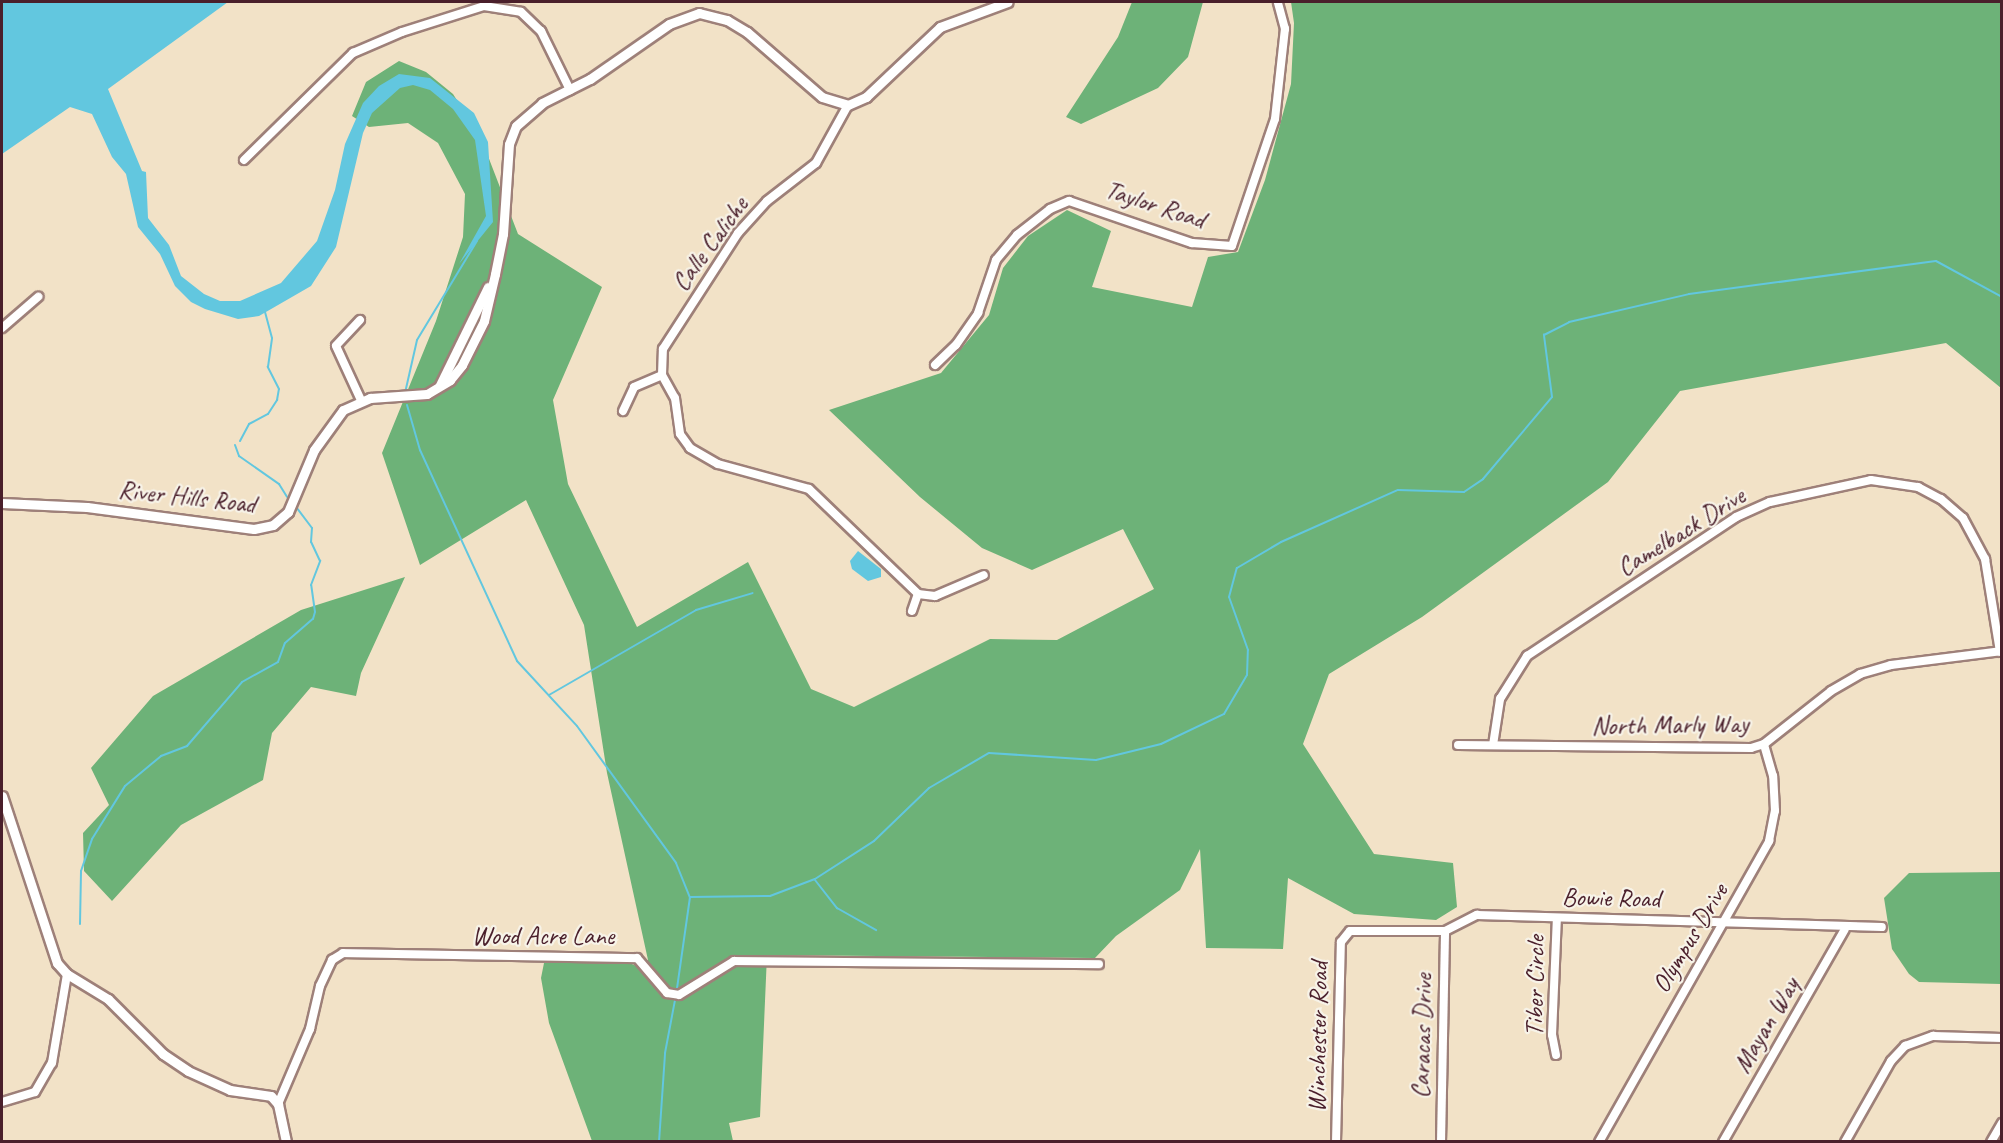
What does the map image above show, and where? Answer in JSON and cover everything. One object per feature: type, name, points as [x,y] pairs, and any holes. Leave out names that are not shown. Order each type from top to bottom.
[{"type":"street","points":[[360,320],[336,346],[361,400],[412,398],[439,388],[495,274],[503,234],[509,144],[516,126],[528,113],[570,90],[669,24],[699,13],[727,20],[747,32],[822,97],[848,105],[866,98],[940,27],[1008,2]]},
{"type":"street","name":"Taylor Road","points":[[935,365],[956,345],[978,313],[996,260],[1017,235],[1050,209],[1069,201],[1192,243],[1232,246],[1275,119],[1286,29],[1278,2]]},
{"type":"street","points":[[244,160],[353,53],[402,32],[484,6],[521,12],[542,31],[570,90]]},
{"type":"street","name":"Calle Caliche","points":[[662,375],[663,349],[738,233],[767,201],[816,163],[848,105]]},
{"type":"street","points":[[2,328],[38,297]]},
{"type":"street","points":[[622,411],[634,387],[662,375],[675,398],[680,434],[690,448],[718,465],[809,489],[918,594],[935,596],[984,575]]},
{"type":"street","name":"River Hills Road","points":[[2,503],[87,507],[262,528],[288,512],[322,436],[343,410],[361,400]]},
{"type":"street","name":"Camelback Drive","points":[[1493,745],[1500,699],[1527,656],[1736,517],[1770,502],[1871,480],[1918,487],[1941,499],[1963,518],[1984,559],[2000,651]]},
{"type":"street","points":[[912,611],[918,594]]},
{"type":"street","name":"North Marly Way","points":[[1458,745],[1710,750],[1764,744],[1831,691],[1860,674],[1891,665],[2000,651]]},
{"type":"street","name":"Olympus Drive","points":[[1599,1142],[1721,921],[1757,869],[1769,841],[1775,811],[1773,776],[1764,744]]},
{"type":"street","points":[[2,796],[49,950],[67,974],[108,999],[163,1054],[188,1071],[230,1090],[264,1092],[278,1104],[286,1142]]},
{"type":"street","name":"Bowie Road","points":[[1344,935],[1350,931],[1444,931],[1477,915],[1721,921],[1845,928],[1882,927]]},
{"type":"street","name":"Tiber Circle","points":[[1556,1054],[1552,1035],[1557,918]]},
{"type":"street","name":"Mayan Way","points":[[1723,1142],[1845,928]]},
{"type":"street","name":"Caracas Drive","points":[[1441,1142],[1444,931]]},
{"type":"street","name":"Winchester Road","points":[[1336,1142],[1340,961],[1344,935]]},
{"type":"street","name":"Wood Acre Lane","points":[[278,1104],[310,1029],[320,986],[332,960],[343,953],[637,958],[667,993],[679,996],[734,961],[1099,964]]},
{"type":"street","points":[[2,1102],[35,1092],[52,1064],[67,974]]},
{"type":"street","points":[[1845,1142],[1891,1060],[1905,1046],[1933,1036],[2001,1038]]},
{"type":"street","points":[[1991,1142],[2001,1123]]},
{"type":"green space","points":[[1132,2],[1203,2],[1188,57],[1158,88],[1081,124],[1066,117],[1118,37]]},
{"type":"green space","points":[[1291,2],[2001,2],[2001,388],[1946,343],[1680,391],[1608,482],[1422,617],[1329,674],[1303,744],[1374,854],[1453,863],[1457,907],[1436,920],[1354,914],[1288,878],[1283,949],[1206,948],[1200,849],[1180,890],[1116,936],[1095,958],[767,955],[760,1117],[729,1123],[733,1141],[592,1141],[549,1023],[541,978],[544,963],[627,962],[639,967],[648,960],[607,773],[584,625],[526,500],[420,565],[382,453],[436,321],[463,237],[465,194],[438,143],[408,123],[369,127],[352,116],[366,82],[399,61],[426,72],[453,94],[481,138],[518,234],[602,287],[553,400],[568,484],[637,627],[748,562],[811,689],[854,707],[990,639],[1057,640],[1154,589],[1123,529],[1032,570],[982,548],[920,497],[829,410],[941,373],[989,315],[1003,268],[1028,236],[1067,210],[1111,231],[1092,287],[1192,307],[1208,257],[1238,252],[1265,180],[1291,84],[1294,23]]},
{"type":"green space","points":[[405,577],[361,673],[356,696],[311,687],[272,733],[263,780],[181,825],[112,901],[84,871],[83,833],[109,805],[91,768],[153,696],[301,610]]},
{"type":"green space","points":[[2001,872],[2001,984],[1919,982],[1909,974],[1892,949],[1884,898],[1909,873]]},
{"type":"water","points":[[2,2],[228,2],[108,89],[142,171],[146,172],[148,218],[169,245],[181,276],[204,294],[220,301],[240,301],[281,283],[317,241],[335,190],[345,144],[363,103],[379,86],[399,74],[430,78],[474,113],[488,142],[493,222],[459,264],[486,216],[475,140],[453,109],[430,90],[413,85],[400,88],[372,113],[363,133],[336,247],[311,286],[259,316],[238,319],[205,309],[191,302],[175,286],[160,254],[138,227],[126,174],[112,157],[92,114],[70,107],[2,154]]},
{"type":"water","points":[[858,551],[881,569],[881,577],[868,581],[852,569],[850,561]]},
{"type":"waterway","points":[[405,393],[417,340],[477,241]]},
{"type":"waterway","points":[[690,897],[770,896],[815,879],[874,841],[929,788],[989,753],[1096,760],[1161,744],[1224,714],[1247,675],[1248,650],[1229,597],[1237,568],[1281,542],[1398,490],[1464,492],[1483,479],[1552,397],[1544,335],[1569,322],[1689,294],[1936,261],[2002,297]]},
{"type":"waterway","points":[[240,441],[249,424],[268,414],[277,400],[279,389],[268,367],[272,338],[265,312]]},
{"type":"waterway","points":[[407,405],[420,450],[517,661],[577,726],[676,863],[690,897],[677,988]]},
{"type":"waterway","points":[[235,445],[239,456],[279,484],[287,497]]},
{"type":"waterway","points":[[80,924],[81,871],[92,839],[125,786],[161,756],[187,746],[242,682],[278,662],[285,643],[313,619],[315,612],[311,585],[320,561],[311,542],[312,528],[297,508]]},
{"type":"waterway","points":[[549,695],[696,610],[753,593]]},
{"type":"waterway","points":[[815,880],[837,908],[876,930]]},
{"type":"waterway","points":[[659,1142],[665,1053],[675,1000]]}]
